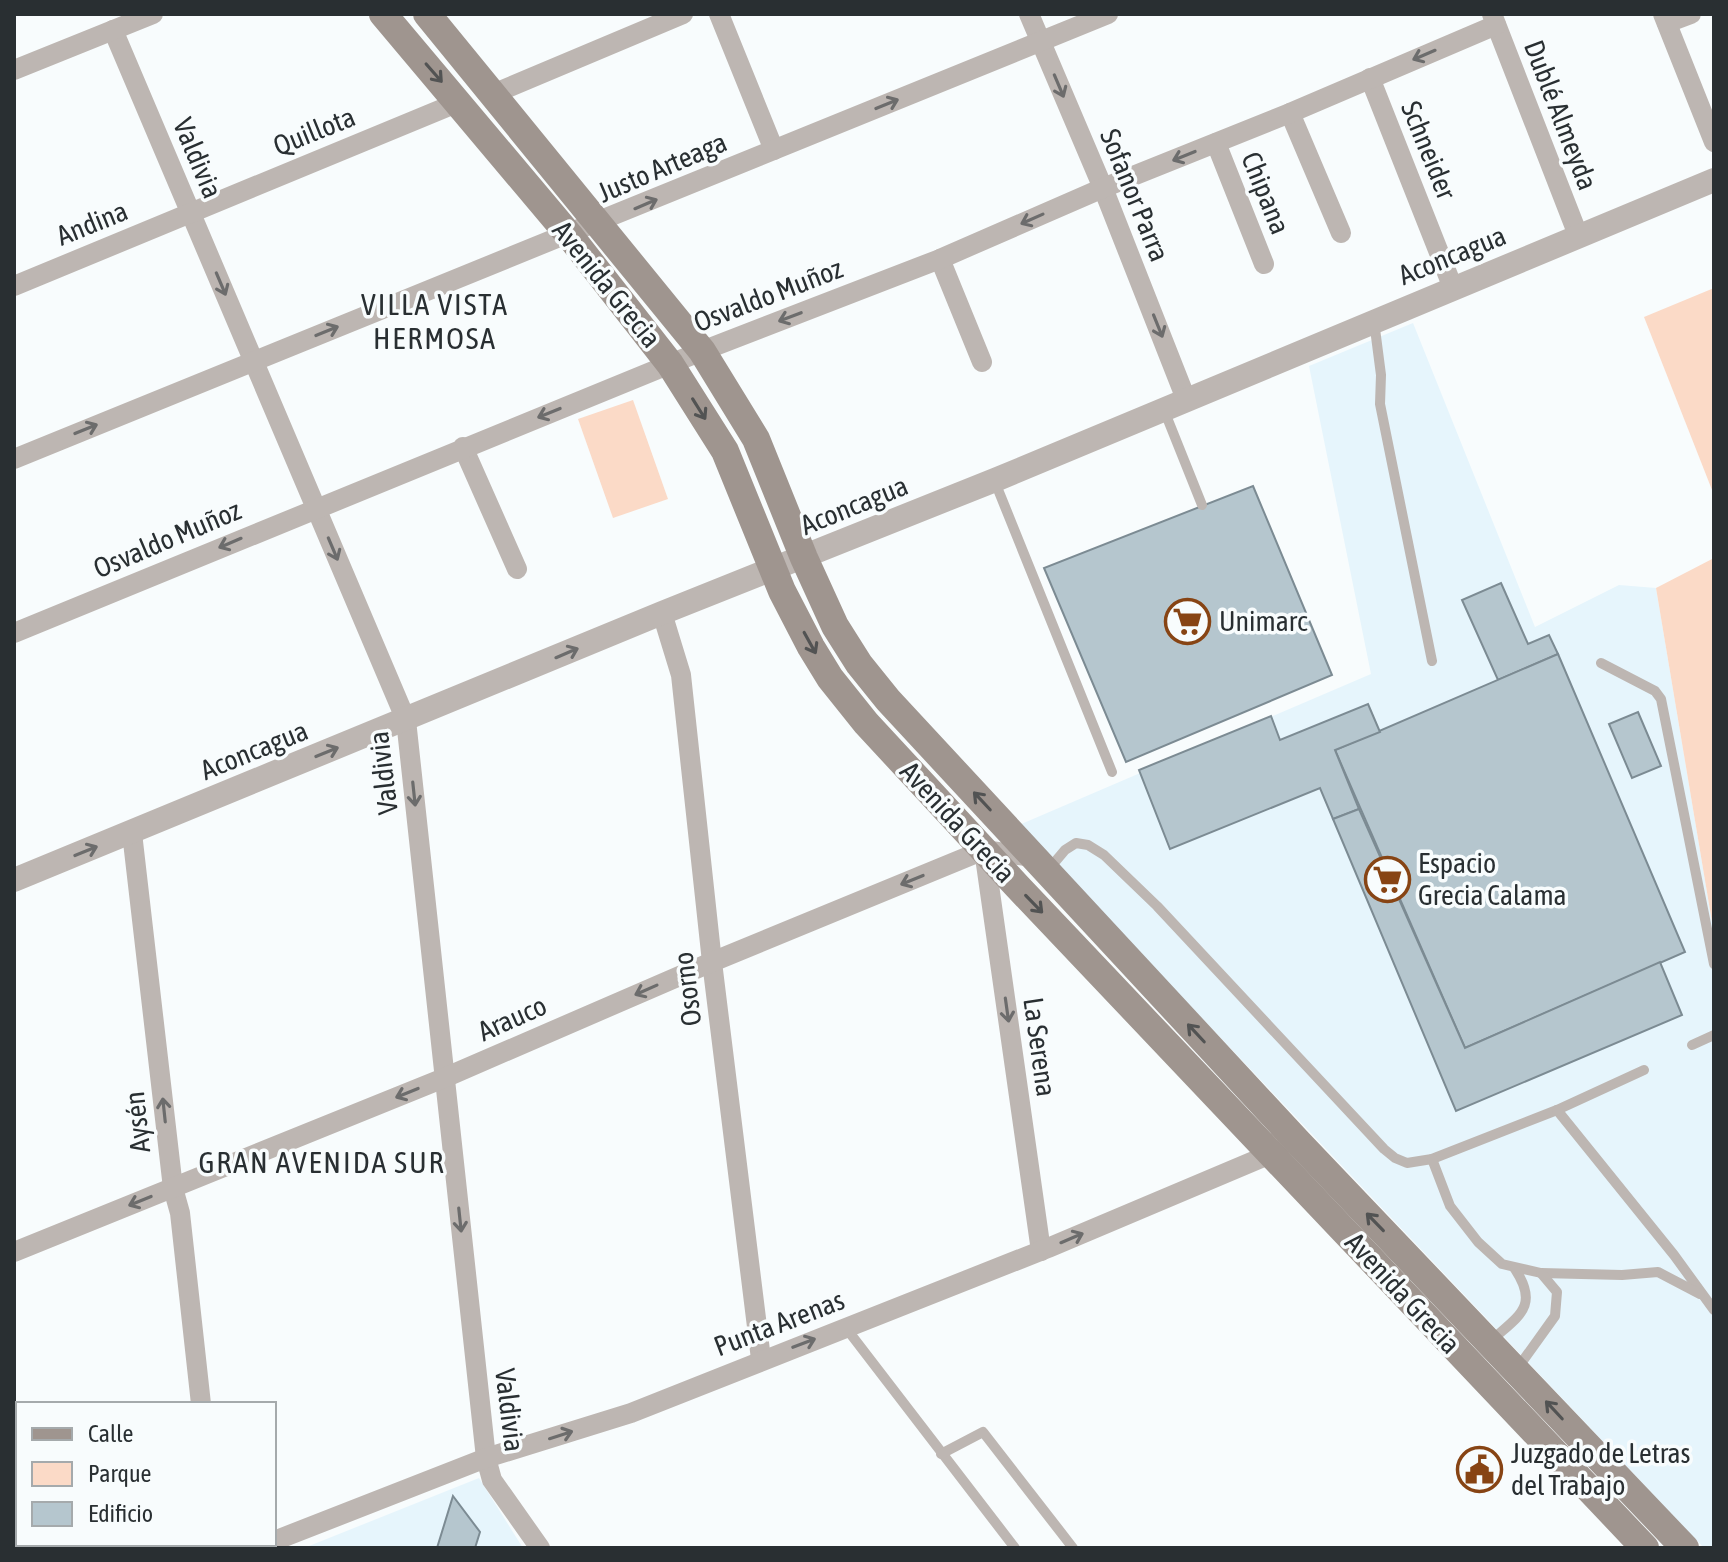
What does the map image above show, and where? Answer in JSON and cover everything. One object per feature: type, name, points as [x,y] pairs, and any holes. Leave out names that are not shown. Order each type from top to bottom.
[{"type":"main road","name":"Avenida Grecia","points":[[383,14],[569,235],[670,364],[725,451],[773,569],[811,647],[830,678],[866,723],[1645,1548]]},
{"type":"main road","name":"Avenida Grecia","points":[[427,14],[702,351],[756,439],[835,626],[859,664],[888,700],[1298,1142],[1685,1548]]},
{"type":"street","points":[[14,70],[153,14]]},
{"type":"street","points":[[493,94],[683,14]]},
{"type":"street","points":[[719,14],[774,150]]},
{"type":"street","name":"Sofanor Parra","points":[[1029,14],[1103,188],[1175,404]]},
{"type":"street","name":"Justo Arteaga","points":[[14,459],[1108,14]]},
{"type":"street","points":[[1691,14],[1665,19],[1714,142]]},
{"type":"street","name":"Osvaldo Muñoz","points":[[14,633],[463,447],[940,259],[1103,188],[1290,113],[1494,19]]},
{"type":"street","name":"Dublé Almeyda","points":[[1494,19],[1578,235]]},
{"type":"street","name":"Valdivia","points":[[113,30],[406,720],[486,1458],[492,1480],[540,1548]]},
{"type":"street","name":"Schneider","points":[[1370,78],[1453,288]]},
{"type":"street","name":"Quillota","points":[[191,212],[459,102]]},
{"type":"street","points":[[1290,113],[1341,233]]},
{"type":"street","name":"Chipana","points":[[1216,143],[1264,264]]},
{"type":"street","name":"Aconcagua","points":[[14,880],[662,613],[995,480],[1714,180]]},
{"type":"street","name":"Andina","points":[[14,286],[191,212]]},
{"type":"street","points":[[940,259],[982,362]]},
{"type":"street","points":[[463,447],[517,569]]},
{"type":"street","name":"Osorno","points":[[662,613],[681,675],[712,962],[761,1359]]},
{"type":"street","name":"Aysén","points":[[132,833],[201,1402]]},
{"type":"street","points":[[984,850],[1040,865]]},
{"type":"street","name":"Arauco","points":[[14,1252],[444,1078],[712,962],[984,850]]},
{"type":"street","name":"La Serena","points":[[984,850],[1041,1251]]},
{"type":"street","name":"Punta Arenas","points":[[276,1540],[486,1458],[631,1413],[761,1359],[1041,1251],[1298,1142]]},
{"type":"lane","points":[[1374,320],[1381,375],[1380,404],[1432,661]]},
{"type":"lane","points":[[1175,404],[1202,505]]},
{"type":"lane","points":[[995,480],[1112,772]]},
{"type":"lane","points":[[1601,663],[1655,691],[1661,699],[1714,964]]},
{"type":"lane","points":[[1040,865],[1076,843],[1088,845],[1104,855],[1157,906],[1384,1149],[1407,1163],[1432,1159],[1557,1110],[1644,1070]]},
{"type":"lane","points":[[1692,1045],[1714,1035]]},
{"type":"lane","points":[[1557,1110],[1674,1255],[1714,1310]]},
{"type":"lane","points":[[1432,1159],[1450,1206],[1490,1255],[1502,1264],[1541,1273],[1622,1275],[1658,1272],[1700,1294]]},
{"type":"lane","points":[[1490,1342],[1517,1317],[1527,1300],[1526,1285],[1515,1269]]},
{"type":"lane","points":[[1517,1369],[1555,1316],[1557,1292],[1541,1273]]},
{"type":"lane","points":[[846,1327],[1015,1548]]},
{"type":"lane","points":[[941,1454],[983,1432],[1073,1548]]},
{"type":"shaded area","name":"Espacio Grecia Calama","points":[[1413,323],[1535,627],[1619,585],[1656,588],[1714,934],[1714,1548],[1704,1548],[1019,825],[1371,674],[1309,366]]},
{"type":"shaded area","points":[[479,1478],[523,1548],[304,1548]]},
{"type":"green space","points":[[1714,288],[1714,495],[1644,317]]},
{"type":"green space","points":[[633,400],[668,499],[613,518],[578,419]]},
{"type":"green space","points":[[1714,558],[1714,934],[1656,588]]},
{"type":"building","name":"Unimarc","points":[[1253,486],[1332,675],[1126,762],[1044,568]]},
{"type":"building","points":[[1501,583],[1528,644],[1549,635],[1558,654],[1498,680],[1462,600]]},
{"type":"building","points":[[1558,654],[1685,952],[1465,1048],[1335,750]]},
{"type":"building","points":[[1368,704],[1380,732],[1335,750],[1359,809],[1333,819],[1320,788],[1170,849],[1139,770],[1271,716],[1280,740]]},
{"type":"building","points":[[1638,712],[1661,766],[1632,778],[1609,724]]},
{"type":"building","points":[[1359,809],[1465,1048],[1660,962],[1682,1015],[1456,1111],[1333,819]]},
{"type":"building","points":[[453,1496],[480,1532],[475,1548],[437,1548]]},
{"type":"place","name":"Unimarc","points":[[1188,621]]},
{"type":"place","name":"Espacio Grecia Calama","points":[[1387,879]]},
{"type":"place","name":"Juzgado de Letras del Trabajo","points":[[1480,1469]]},
{"type":"district","name":"VILLA VISTA HERMOSA","points":[[435,321]]},
{"type":"district","name":"GRAN AVENIDA SUR","points":[[322,1162]]}]
